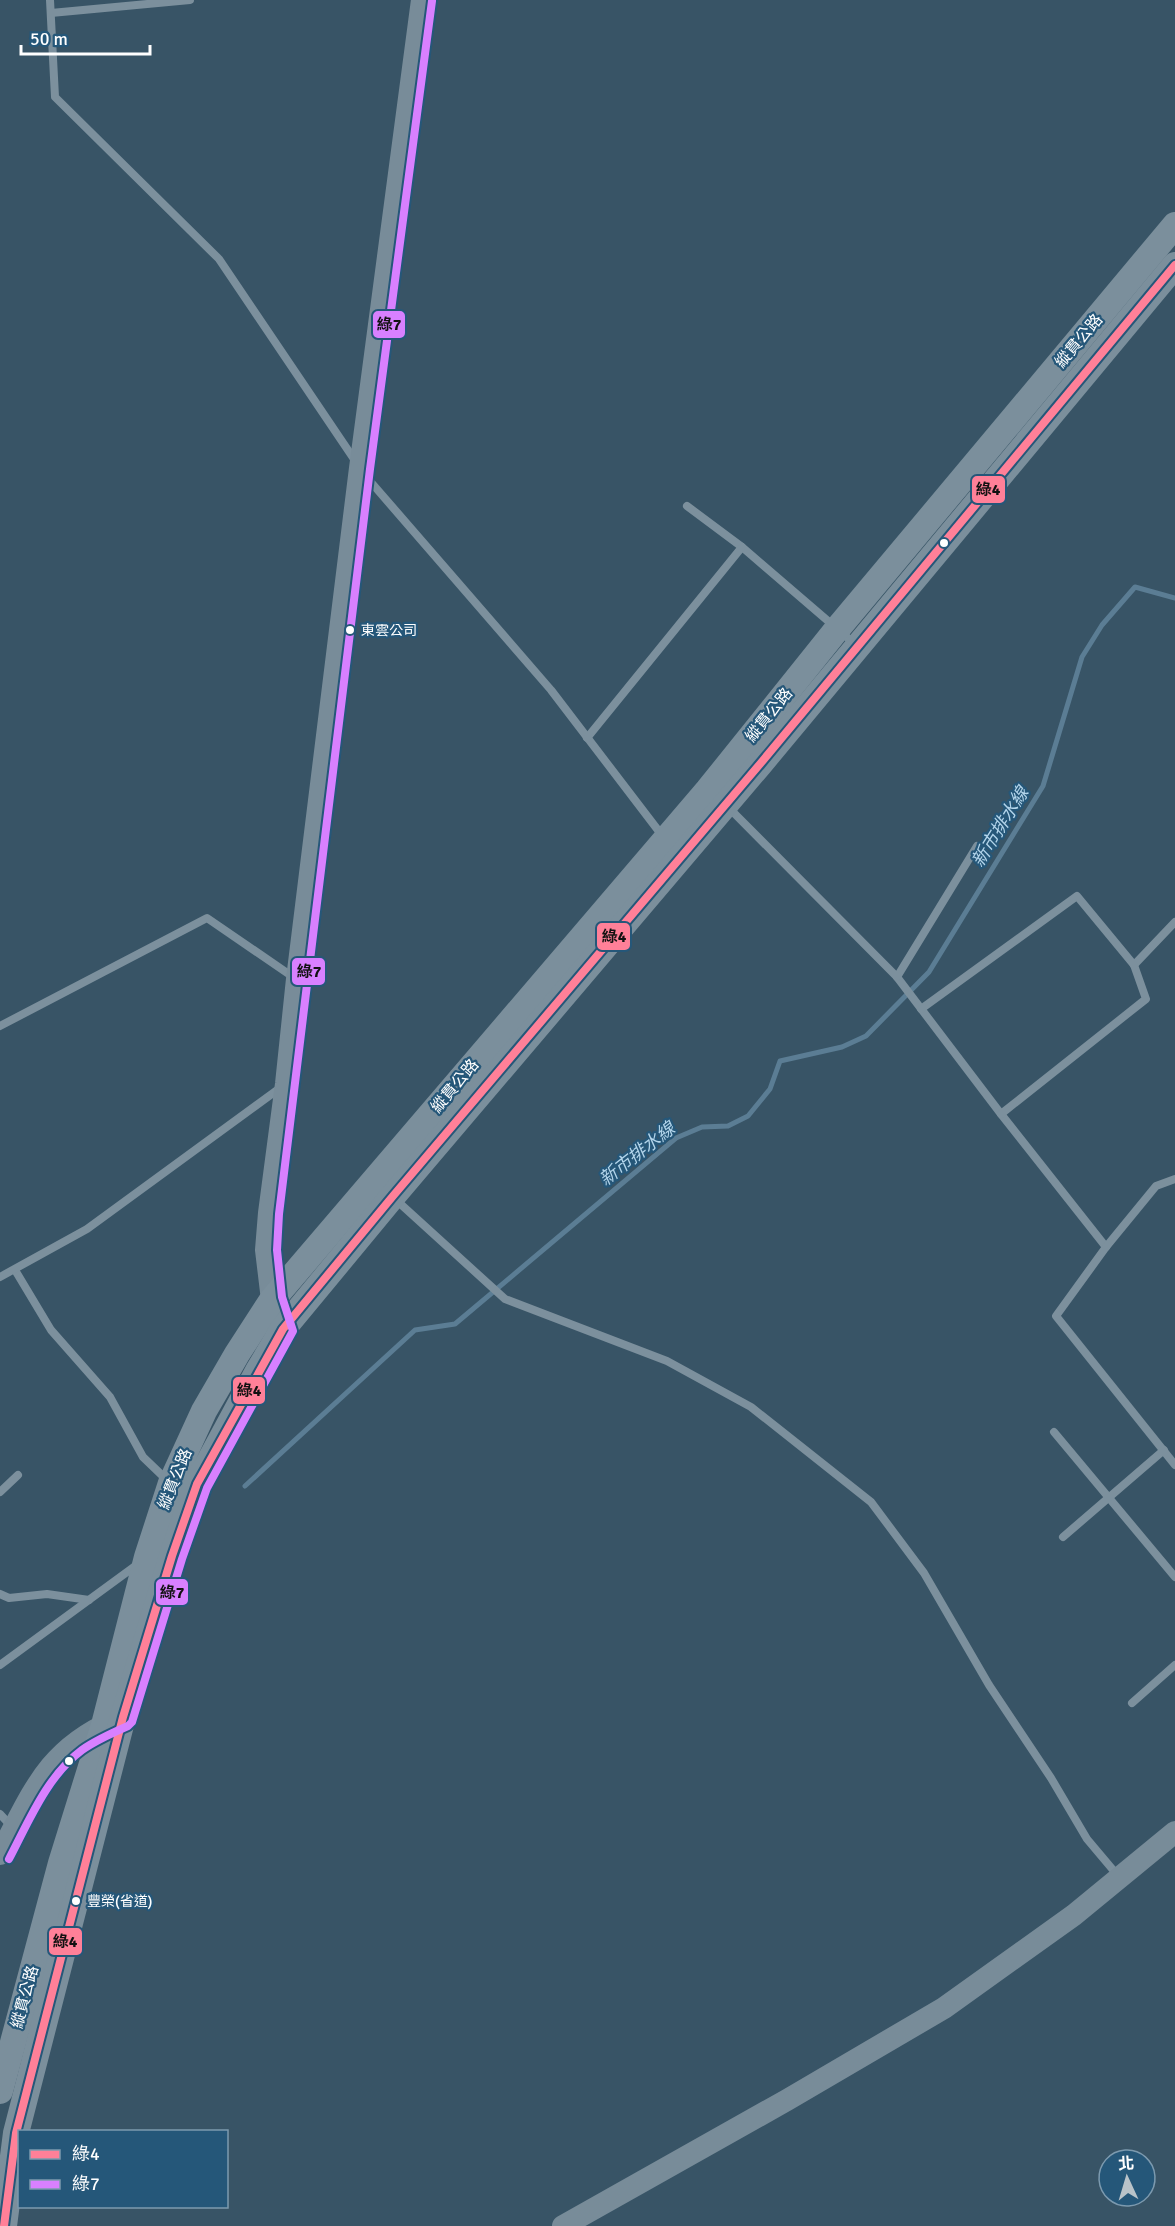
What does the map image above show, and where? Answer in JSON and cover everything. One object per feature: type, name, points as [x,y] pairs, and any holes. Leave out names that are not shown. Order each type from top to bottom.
[{"type":"main road","name":"縱貫公路","points":[[0,2091],[61,1863],[197,1484],[283,1329],[384,1188],[665,840],[717,797],[838,628],[1175,225]]},
{"type":"main road","name":"縱貫公路","points":[[4,2226],[16,2133],[113,1721],[147,1557],[171,1483],[204,1412],[237,1354],[272,1300],[384,1188],[717,797],[857,645],[1175,265]]},
{"type":"street","points":[[283,1329],[272,1300],[266,1250],[268,1213],[286,1084],[360,468],[422,0]]},
{"type":"street","points":[[0,1854],[7,1821],[41,1777],[72,1744],[113,1721]]},
{"type":"street","points":[[563,2226],[787,2100],[944,2008],[1074,1915],[1175,1832]]},
{"type":"lane","points":[[50,0],[55,97],[219,259],[360,468],[551,690],[665,840]]},
{"type":"lane","points":[[51,13],[190,0]]},
{"type":"lane","points":[[687,506],[742,548],[857,645]]},
{"type":"lane","points":[[587,738],[742,548]]},
{"type":"lane","points":[[717,797],[897,977],[1106,1247]]},
{"type":"lane","points":[[897,977],[977,846]]},
{"type":"lane","points":[[921,1009],[1077,896],[1134,965],[1146,999],[1001,1114]]},
{"type":"lane","points":[[0,1026],[207,918],[297,979]]},
{"type":"lane","points":[[1134,965],[1175,922]]},
{"type":"lane","points":[[0,1277],[87,1229],[286,1084]]},
{"type":"lane","points":[[1175,1179],[1156,1186],[1106,1247],[1056,1316],[1175,1465]]},
{"type":"lane","points":[[384,1188],[505,1299],[667,1361],[751,1407],[871,1502],[924,1573],[989,1685],[1051,1778],[1087,1839],[1120,1878]]},
{"type":"lane","points":[[15,1270],[51,1330],[111,1397],[143,1457],[171,1483]]},
{"type":"lane","points":[[1054,1432],[1175,1577]]},
{"type":"lane","points":[[1063,1537],[1164,1450]]},
{"type":"lane","points":[[0,1492],[18,1475]]},
{"type":"lane","points":[[0,1665],[147,1557]]},
{"type":"lane","points":[[0,1594],[9,1598],[47,1594],[89,1600]]},
{"type":"lane","points":[[1132,1703],[1175,1665]]},
{"type":"waterway","name":"新市排水線","points":[[245,1486],[415,1330],[455,1324],[676,1138],[702,1127],[728,1126],[748,1116],[770,1089],[780,1061],[842,1047],[866,1036],[929,972],[1043,786],[1082,657],[1102,625],[1135,587],[1175,598]]},
{"type":"transit line","name":"綠7","points":[[9,1859],[40,1800],[59,1773],[82,1750],[132,1722],[182,1559],[207,1488],[293,1331],[282,1297],[277,1250],[279,1214],[370,469],[432,1]]},
{"type":"transit line","name":"綠4","points":[[4,2226],[16,2133],[123,1717],[172,1556],[197,1484],[283,1329],[760,764],[1175,265]]},
{"type":"place","name":"東雲公司","points":[[350,630]]},
{"type":"place","name":"豐榮(省道)","points":[[76,1901]]}]
